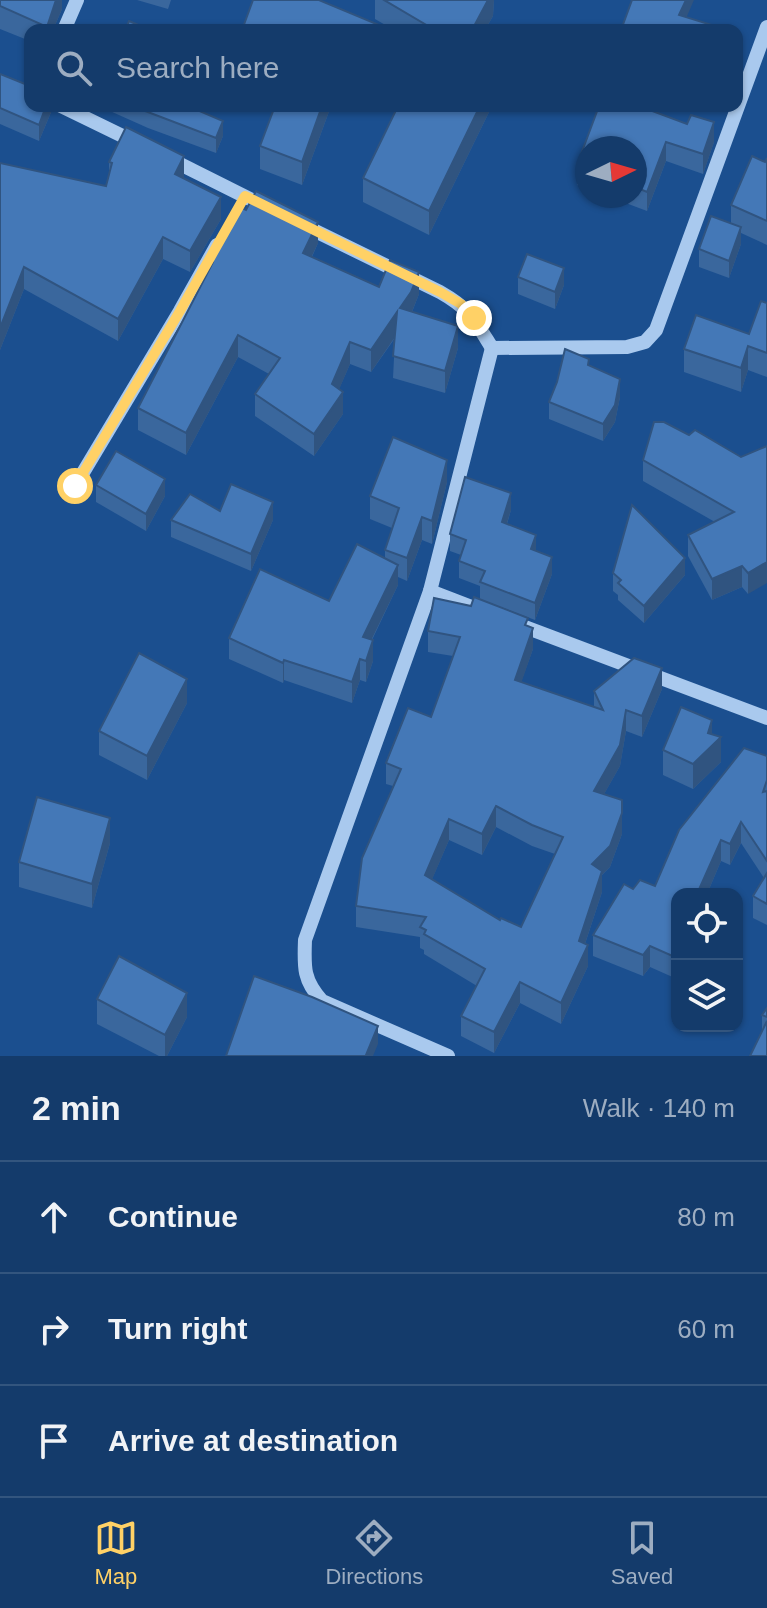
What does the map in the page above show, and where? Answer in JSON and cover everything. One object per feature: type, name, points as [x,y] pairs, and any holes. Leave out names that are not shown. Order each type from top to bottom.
[{"type":"street","points":[[67,24],[77,0]]},
{"type":"street","points":[[743,93],[767,27]]},
{"type":"street","points":[[73,112],[146,148]]},
{"type":"street","points":[[492,348],[627,347],[645,342],[656,330],[736,112]]},
{"type":"street","points":[[160,154],[241,202],[280,213],[461,304],[474,318],[492,348],[430,591],[305,940],[304,970],[311,988],[322,1001],[448,1056]]},
{"type":"street","points":[[75,486],[223,235]]},
{"type":"street","points":[[430,591],[767,718]]},
{"type":"building","points":[[0,0],[56,0],[48,24],[40,24],[0,6]]},
{"type":"building","points":[[253,0],[319,0],[377,24],[244,24]]},
{"type":"building","points":[[384,0],[488,0],[475,24],[425,24]]},
{"type":"building","points":[[632,0],[686,0],[679,15],[708,24],[623,24]]},
{"type":"building","points":[[0,74],[24,84],[24,112],[44,112],[39,125],[0,108]]},
{"type":"building","points":[[148,112],[202,112],[223,121],[216,138]]},
{"type":"building","points":[[273,112],[320,112],[302,162],[260,146]]},
{"type":"building","points":[[395,112],[477,112],[429,211],[363,178]]},
{"type":"building","points":[[597,112],[655,112],[687,124],[691,115],[714,122],[703,154],[666,142],[647,192],[647,136],[588,136]]},
{"type":"building","points":[[126,127],[184,156],[175,174],[221,197],[190,251],[163,237],[118,319],[24,267],[0,328],[0,163],[106,186],[112,163],[109,162]]},
{"type":"building","points":[[752,156],[765,162],[767,158],[767,221],[731,205]]},
{"type":"building","points":[[256,191],[318,222],[303,253],[379,287],[390,260],[419,272],[400,308],[458,326],[445,371],[393,356],[397,312],[371,350],[350,342],[332,384],[343,392],[314,434],[255,394],[280,358],[238,335],[186,433],[138,408],[213,262],[208,260],[238,206],[246,210]]},
{"type":"building","points":[[711,216],[741,227],[729,261],[699,249]]},
{"type":"building","points":[[527,254],[564,268],[555,292],[518,277]]},
{"type":"building","points":[[761,301],[767,303],[767,353],[748,346],[741,368],[684,349],[696,315],[749,334]]},
{"type":"building","points":[[565,349],[589,359],[588,365],[620,379],[615,405],[603,424],[549,402]]},
{"type":"building","points":[[654,422],[664,422],[689,435],[695,430],[741,457],[767,446],[767,562],[748,573],[742,566],[712,579],[688,535],[734,512],[643,460]]},
{"type":"building","points":[[393,437],[447,460],[432,521],[422,517],[407,558],[385,550],[399,508],[370,496]]},
{"type":"building","points":[[116,451],[165,479],[146,514],[96,485]]},
{"type":"building","points":[[465,477],[511,493],[502,522],[536,535],[531,549],[552,557],[535,603],[480,582],[485,571],[459,561],[466,540],[450,534]]},
{"type":"building","points":[[231,484],[273,502],[251,554],[171,520],[190,494],[220,511]]},
{"type":"building","points":[[632,505],[685,558],[644,606],[618,583],[621,580],[613,573]]},
{"type":"building","points":[[357,544],[398,565],[363,637],[373,640],[366,661],[360,659],[352,682],[284,660],[283,663],[229,638],[260,569],[329,601]]},
{"type":"building","points":[[474,597],[528,618],[525,625],[533,628],[515,680],[603,710],[594,691],[634,658],[662,668],[642,716],[626,710],[620,745],[594,791],[622,800],[622,813],[610,846],[592,864],[602,871],[579,941],[588,945],[561,1003],[520,982],[494,1032],[461,1016],[485,969],[424,934],[426,930],[420,927],[426,917],[356,906],[362,858],[401,769],[386,763],[408,708],[431,717],[460,637],[428,631],[434,598],[471,606]],"holes":[[[496,806],[563,837],[521,927],[500,920],[425,875],[449,819],[482,834]]]},
{"type":"building","points":[[139,653],[187,679],[147,756],[99,731]]},
{"type":"building","points":[[681,707],[712,720],[708,733],[721,737],[693,764],[663,750]]},
{"type":"building","points":[[744,748],[767,756],[767,780],[763,792],[767,791],[767,861],[741,822],[730,844],[721,840],[700,888],[671,888],[671,955],[650,946],[643,955],[593,935],[624,884],[633,889],[640,880],[655,886],[679,830]]},
{"type":"building","points":[[37,797],[110,818],[92,884],[19,862]]},
{"type":"building","points":[[767,873],[767,904],[753,896]]},
{"type":"building","points":[[119,956],[187,993],[165,1035],[97,999]]},
{"type":"building","points":[[254,976],[378,1026],[368,1056],[226,1056]]},
{"type":"building","points":[[767,1021],[767,1056],[750,1056]]},
{"type":"route","points":[[75,486],[245,196],[440,292],[461,304],[474,318]]}]
